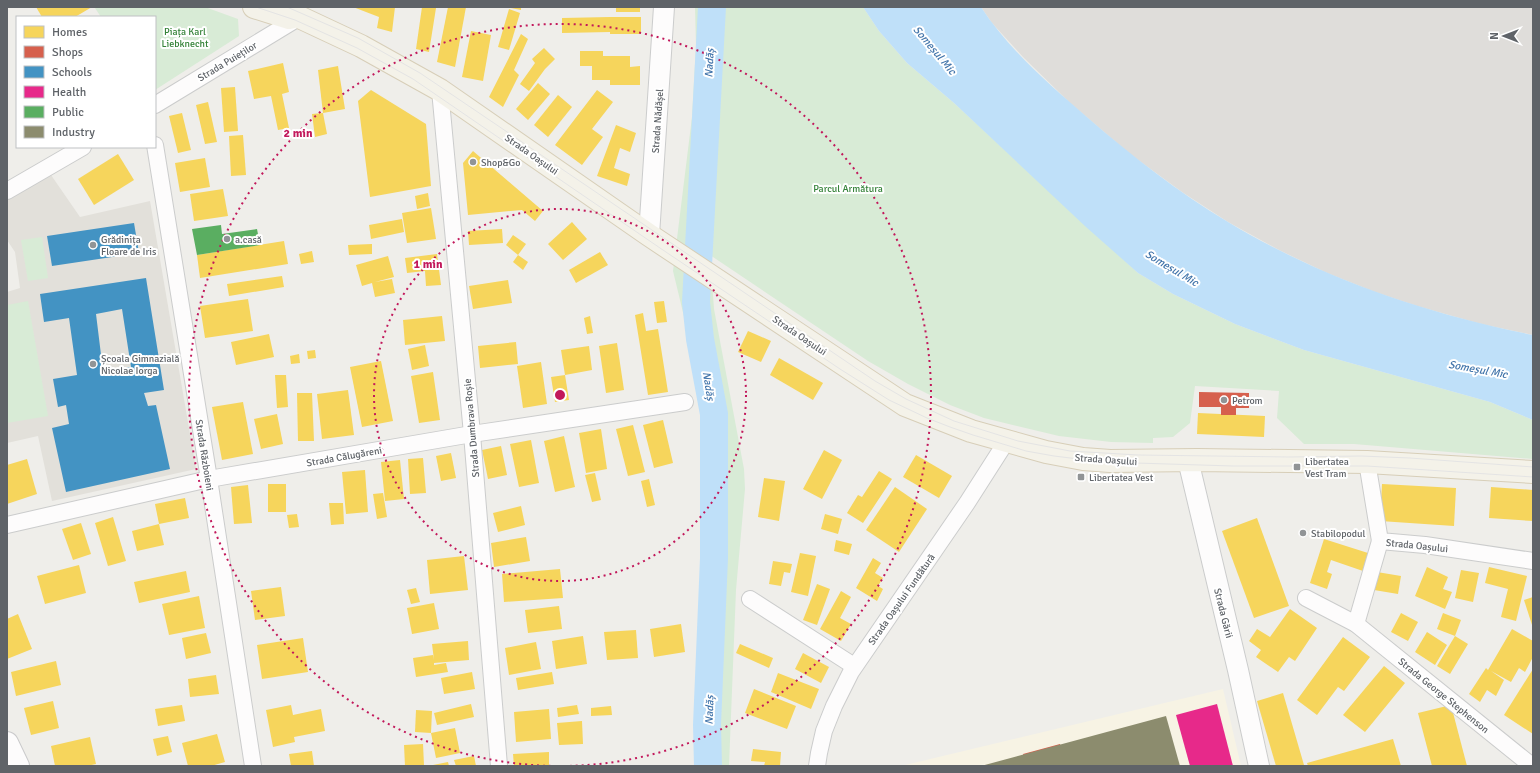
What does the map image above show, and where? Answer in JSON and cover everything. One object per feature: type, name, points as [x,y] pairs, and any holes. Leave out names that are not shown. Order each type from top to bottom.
[{"type":"main road","name":"Strada Oașului","points":[[254,7],[289,18],[296,10],[440,90],[656,239],[905,405],[970,431],[1046,452],[1083,459],[1189,464],[1367,462],[1533,472]]},
{"type":"main road","points":[[7,743],[18,766]]},
{"type":"street","name":"Strada Nădășel","points":[[656,239],[664,7]]},
{"type":"street","name":"Strada Puieților","points":[[156,104],[290,23],[296,10]]},
{"type":"street","name":"Strada Dumbrava Roșie","points":[[440,90],[472,434],[499,766]]},
{"type":"street","points":[[7,191],[80,148]]},
{"type":"street","name":"Strada Războieni","points":[[155,148],[209,478],[253,766]]},
{"type":"street","name":"Strada Călugăreni","points":[[7,525],[209,478],[472,434],[685,402]]},
{"type":"street","name":"Strada Oașului Fundătură","points":[[817,766],[824,731],[834,706],[854,666],[967,503],[1006,442]]},
{"type":"street","name":"Strada Oașului","points":[[1367,462],[1380,541],[1425,545],[1533,561]]},
{"type":"street","name":"Strada Gării","points":[[1189,464],[1238,670],[1259,766]]},
{"type":"street","points":[[1356,624],[1380,541]]},
{"type":"street","name":"Strada George Stephenson","points":[[1306,598],[1356,624],[1532,766]]},
{"type":"street","points":[[750,600],[854,666]]},
{"type":"shaded area","points":[[981,7],[1533,7],[1533,335],[1481,324],[1417,306],[1375,292],[1327,273],[1279,250],[1228,222],[1182,192],[1130,154],[1070,103],[1023,57],[992,23]]},
{"type":"shaded area","name":"Școala Gimnazială Nicolae Iorga","points":[[51,175],[80,217],[150,201],[196,469],[52,501],[38,436],[7,443],[7,292],[20,288],[15,252],[7,240],[7,199]]},
{"type":"shaded area","points":[[1223,689],[1241,766],[901,766]]},
{"type":"green space","name":"Piața Karl Liebknecht","points":[[205,7],[238,19],[239,36],[156,89],[156,16],[100,16],[95,8]]},
{"type":"green space","name":"Parcul Armătura","points":[[695,7],[863,7],[879,31],[907,63],[954,103],[1138,273],[1173,294],[1235,324],[1304,350],[1490,402],[1533,420],[1533,459],[1354,444],[1304,444],[1277,418],[1279,391],[1195,386],[1190,423],[1173,437],[1153,438],[1153,443],[1111,442],[1059,436],[984,418],[950,405],[908,384],[868,361],[710,255],[714,309],[744,469],[745,489],[736,590],[729,766],[700,766],[701,652],[709,428],[701,387],[673,271],[692,117],[696,46]]},
{"type":"green space","points":[[42,237],[48,278],[28,281],[21,240]]},
{"type":"green space","points":[[28,301],[48,416],[7,423],[7,305]]},
{"type":"water","name":"Someșul Mic","points":[[863,7],[981,7],[1004,38],[1017,52],[1074,106],[1121,146],[1156,173],[1228,222],[1301,261],[1376,292],[1453,316],[1533,335],[1533,420],[1490,402],[1304,350],[1235,324],[1173,294],[1138,273],[1086,227],[954,103],[907,63],[879,31]]},
{"type":"building: Homes","points":[[36,7],[92,7],[77,16],[41,16]]},
{"type":"building: Homes","points":[[353,7],[395,7],[392,32],[377,28],[379,17]]},
{"type":"building: Homes","points":[[422,7],[436,8],[429,52],[416,49]]},
{"type":"building: Homes","points":[[448,7],[466,7],[455,67],[437,62]]},
{"type":"building: Homes","points":[[506,7],[521,7],[521,10]]},
{"type":"building: Homes","points":[[616,7],[640,7],[640,12],[616,12]]},
{"type":"building: Homes","points":[[509,9],[520,13],[509,50],[498,47]]},
{"type":"building: Homes","points":[[641,17],[641,34],[610,34],[610,32],[562,33],[562,18]]},
{"type":"building: Homes","points":[[471,31],[491,35],[483,81],[462,77]]},
{"type":"building: Homes","points":[[521,34],[528,39],[514,70],[519,75],[503,107],[489,97]]},
{"type":"building: Homes","points":[[544,48],[555,59],[545,69],[529,91],[520,84],[535,63],[532,59]]},
{"type":"building: Homes","points":[[580,51],[603,51],[603,56],[630,56],[630,67],[640,66],[640,85],[610,85],[610,80],[592,80],[592,66],[580,66]]},
{"type":"building: Homes","points":[[283,63],[289,92],[282,94],[289,128],[278,130],[271,96],[254,99],[248,71]]},
{"type":"building: Homes","points":[[338,66],[345,109],[323,113],[318,70]]},
{"type":"building: Homes","points":[[538,83],[550,94],[528,120],[516,109]]},
{"type":"building: Homes","points":[[235,87],[238,131],[224,132],[221,88]]},
{"type":"building: Homes","points":[[371,90],[426,124],[431,186],[370,197],[358,101]]},
{"type":"building: Homes","points":[[597,90],[613,102],[592,129],[603,137],[582,165],[555,145]]},
{"type":"building: Homes","points":[[558,95],[572,107],[548,137],[534,125]]},
{"type":"building: Homes","points":[[208,102],[217,142],[205,144],[196,105]]},
{"type":"building: Homes","points":[[182,113],[191,150],[178,153],[169,116]]},
{"type":"building: Homes","points":[[323,113],[327,134],[315,137],[312,114]]},
{"type":"building: Homes","points":[[616,125],[636,133],[630,152],[620,148],[614,168],[630,174],[627,186],[597,176]]},
{"type":"building: Homes","points":[[243,135],[246,175],[231,176],[229,136]]},
{"type":"building: Homes","points":[[473,151],[543,211],[535,221],[522,210],[468,215],[463,163]]},
{"type":"building: Homes","points":[[118,154],[134,180],[94,205],[78,179]]},
{"type":"building: Homes","points":[[205,158],[210,187],[180,192],[175,163]]},
{"type":"building: Homes","points":[[223,189],[228,216],[194,221],[190,194]]},
{"type":"building: Homes","points":[[428,193],[430,206],[417,209],[415,196]]},
{"type":"building: Homes","points":[[431,208],[436,239],[407,243],[402,213]]},
{"type":"building: Homes","points":[[402,219],[404,232],[371,239],[369,225]]},
{"type":"building: Homes","points":[[572,222],[587,239],[563,260],[548,244]]},
{"type":"building: Homes","points":[[502,229],[503,243],[469,245],[468,231]]},
{"type":"building: Homes","points":[[513,235],[526,244],[518,255],[506,245]]},
{"type":"building: Homes","points":[[284,241],[288,264],[200,278],[197,255]]},
{"type":"building: Homes","points":[[372,244],[372,254],[349,255],[348,245]]},
{"type":"building: Homes","points":[[312,251],[314,262],[301,264],[299,254]]},
{"type":"building: Homes","points":[[600,252],[608,265],[576,283],[569,270]]},
{"type":"building: Homes","points":[[437,254],[441,285],[426,286],[425,271],[407,273],[405,258]]},
{"type":"building: Homes","points":[[518,255],[528,262],[523,270],[513,262]]},
{"type":"building: Homes","points":[[388,256],[394,277],[375,282],[392,279],[395,293],[375,297],[372,283],[362,286],[356,265]]},
{"type":"building: Homes","points":[[282,276],[284,287],[229,296],[227,284]]},
{"type":"building: Homes","points":[[508,280],[512,303],[473,309],[469,286]]},
{"type":"building: Homes","points":[[248,299],[253,331],[205,338],[200,306]]},
{"type":"building: Homes","points":[[664,301],[667,322],[657,323],[654,302]]},
{"type":"building: Homes","points":[[643,313],[646,331],[658,329],[668,392],[648,395],[635,315]]},
{"type":"building: Homes","points":[[442,316],[445,341],[405,345],[403,320]]},
{"type":"building: Homes","points":[[590,316],[593,333],[587,334],[584,318]]},
{"type":"building: Homes","points":[[748,331],[771,341],[761,362],[738,352]]},
{"type":"building: Homes","points":[[269,334],[274,357],[236,365],[231,342]]},
{"type":"building: Homes","points":[[516,342],[518,364],[480,368],[478,346]]},
{"type":"building: Homes","points":[[617,343],[624,390],[606,393],[599,346]]},
{"type":"building: Homes","points":[[425,345],[429,366],[412,370],[408,349]]},
{"type":"building: Homes","points":[[589,346],[592,370],[565,375],[561,350]]},
{"type":"building: Homes","points":[[315,350],[316,358],[308,359],[307,351]]},
{"type":"building: Homes","points":[[299,354],[300,363],[291,364],[290,356]]},
{"type":"building: Homes","points":[[779,358],[823,383],[813,400],[770,375]]},
{"type":"building: Homes","points":[[381,361],[393,421],[362,427],[350,367]]},
{"type":"building: Homes","points":[[541,362],[547,404],[523,408],[517,366]]},
{"type":"building: Homes","points":[[433,372],[440,420],[419,423],[411,376]]},
{"type":"building: Homes","points":[[275,375],[286,375],[288,407],[277,408]]},
{"type":"building: Homes","points":[[565,375],[569,400],[555,402],[551,377]]},
{"type":"building: Homes","points":[[348,390],[354,435],[322,439],[317,394]]},
{"type":"building: Homes","points":[[297,393],[312,393],[314,441],[298,441]]},
{"type":"building: Homes","points":[[243,402],[253,454],[222,460],[212,407]]},
{"type":"building: Homes","points":[[1198,413],[1265,416],[1264,437],[1197,434]]},
{"type":"building: Homes","points":[[277,414],[283,444],[261,449],[254,419]]},
{"type":"building: Homes","points":[[663,420],[673,463],[654,468],[643,425]]},
{"type":"building: Homes","points":[[633,425],[645,472],[628,476],[616,429]]},
{"type":"building: Homes","points":[[601,429],[607,469],[586,473],[579,433]]},
{"type":"building: Homes","points":[[564,436],[575,487],[555,492],[544,441]]},
{"type":"building: Homes","points":[[531,440],[539,483],[519,487],[510,444]]},
{"type":"building: Homes","points":[[501,446],[507,475],[488,479],[482,450]]},
{"type":"building: Homes","points":[[824,450],[842,460],[822,499],[803,489]]},
{"type":"building: Homes","points":[[451,453],[456,478],[441,481],[436,456]]},
{"type":"building: Homes","points":[[916,455],[952,476],[939,498],[903,477]]},
{"type":"building: Homes","points":[[423,458],[426,493],[410,494],[408,459]]},
{"type":"building: Homes","points":[[27,459],[37,494],[7,504],[7,465]]},
{"type":"building: Homes","points":[[400,460],[404,499],[385,501],[381,462]]},
{"type":"building: Homes","points":[[365,470],[368,512],[346,514],[342,472]]},
{"type":"building: Homes","points":[[879,471],[892,479],[863,523],[847,513],[858,495],[862,497]]},
{"type":"building: Homes","points":[[595,473],[601,500],[592,502],[585,475]]},
{"type":"building: Homes","points":[[764,478],[785,481],[779,521],[758,517]]},
{"type":"building: Homes","points":[[649,479],[655,505],[647,507],[641,481]]},
{"type":"building: Homes","points":[[268,484],[286,484],[286,512],[268,512]]},
{"type":"building: Homes","points":[[1382,484],[1456,488],[1454,526],[1380,521]]},
{"type":"building: Homes","points":[[248,485],[252,523],[234,524],[231,487]]},
{"type":"building: Homes","points":[[895,487],[927,509],[899,552],[866,530]]},
{"type":"building: Homes","points":[[1491,487],[1533,490],[1533,521],[1489,518]]},
{"type":"building: Homes","points":[[383,493],[387,517],[377,519],[373,494]]},
{"type":"building: Homes","points":[[185,498],[189,518],[159,524],[155,504]]},
{"type":"building: Homes","points":[[329,503],[343,503],[344,524],[331,525]]},
{"type":"building: Homes","points":[[521,506],[525,525],[498,532],[493,513]]},
{"type":"building: Homes","points":[[297,514],[299,527],[289,528],[287,515]]},
{"type":"building: Homes","points":[[825,514],[842,519],[838,534],[821,529]]},
{"type":"building: Homes","points":[[113,517],[126,561],[108,566],[95,523]]},
{"type":"building: Homes","points":[[1257,518],[1289,606],[1254,618],[1222,531]]},
{"type":"building: Homes","points":[[81,523],[91,554],[73,560],[62,529]]},
{"type":"building: Homes","points":[[159,524],[164,545],[137,551],[132,531]]},
{"type":"building: Homes","points":[[526,537],[530,561],[494,567],[491,543]]},
{"type":"building: Homes","points":[[1324,539],[1368,553],[1363,571],[1331,560],[1327,572],[1332,574],[1327,589],[1310,583]]},
{"type":"building: Homes","points":[[836,540],[852,544],[849,555],[834,551]]},
{"type":"building: Homes","points":[[800,553],[816,556],[808,596],[791,592]]},
{"type":"building: Homes","points":[[464,556],[468,590],[430,594],[427,560]]},
{"type":"building: Homes","points":[[873,558],[881,563],[875,573],[883,578],[878,586],[883,589],[877,601],[856,588]]},
{"type":"building: Homes","points":[[773,561],[792,564],[790,573],[784,572],[781,586],[769,584]]},
{"type":"building: Homes","points":[[79,565],[86,593],[45,604],[37,576]]},
{"type":"building: Homes","points":[[1427,567],[1448,577],[1443,589],[1452,592],[1445,609],[1415,596]]},
{"type":"building: Homes","points":[[1489,567],[1527,576],[1516,621],[1501,617],[1508,589],[1485,583]]},
{"type":"building: Homes","points":[[560,569],[563,598],[504,602],[502,574]]},
{"type":"building: Homes","points":[[1461,570],[1479,573],[1473,602],[1455,598]]},
{"type":"building: Homes","points":[[186,571],[190,592],[139,603],[134,582]]},
{"type":"building: Homes","points":[[1377,572],[1401,576],[1398,594],[1374,590]]},
{"type":"building: Homes","points":[[817,584],[830,589],[817,625],[803,620]]},
{"type":"building: Homes","points":[[281,587],[285,616],[255,620],[251,591]]},
{"type":"building: Homes","points":[[416,588],[420,602],[411,604],[407,590]]},
{"type":"building: Homes","points":[[841,591],[851,597],[840,618],[851,624],[841,641],[820,629]]},
{"type":"building: Homes","points":[[199,596],[205,628],[169,635],[162,604]]},
{"type":"building: Homes","points":[[1533,597],[1533,628],[1524,600]]},
{"type":"building: Homes","points":[[434,603],[439,629],[412,634],[407,608]]},
{"type":"building: Homes","points":[[559,606],[562,629],[528,633],[525,610]]},
{"type":"building: Homes","points":[[1290,609],[1317,628],[1295,661],[1289,657],[1278,672],[1256,657],[1261,650],[1249,641],[1257,629],[1270,637]]},
{"type":"building: Homes","points":[[1401,613],[1418,622],[1408,641],[1391,632]]},
{"type":"building: Homes","points":[[1443,613],[1461,620],[1455,636],[1437,629]]},
{"type":"building: Homes","points":[[18,614],[32,649],[7,659],[7,619]]},
{"type":"building: Homes","points":[[681,624],[685,652],[654,657],[650,629]]},
{"type":"building: Homes","points":[[1512,629],[1533,641],[1533,657],[1525,672],[1519,668],[1511,682],[1491,671],[1504,680],[1496,696],[1487,690],[1480,702],[1469,694],[1486,668],[1488,670]]},
{"type":"building: Homes","points":[[636,630],[638,658],[607,660],[604,632]]},
{"type":"building: Homes","points":[[1427,632],[1447,645],[1435,665],[1415,652]]},
{"type":"building: Homes","points":[[206,633],[211,653],[186,659],[182,638]]},
{"type":"building: Homes","points":[[583,636],[587,664],[556,669],[552,641]]},
{"type":"building: Homes","points":[[1455,636],[1468,644],[1450,674],[1437,666]]},
{"type":"building: Homes","points":[[1343,637],[1370,657],[1344,691],[1338,687],[1317,715],[1297,700]]},
{"type":"building: Homes","points":[[303,638],[308,672],[262,679],[257,645]]},
{"type":"building: Homes","points":[[468,641],[469,660],[434,663],[434,665],[446,663],[448,672],[416,677],[413,658],[433,655],[434,660],[432,644]]},
{"type":"building: Homes","points":[[536,642],[541,669],[509,675],[505,648]]},
{"type":"building: Homes","points":[[740,644],[773,658],[769,668],[736,653]]},
{"type":"building: Homes","points":[[803,653],[829,667],[821,683],[795,669]]},
{"type":"building: Homes","points":[[56,661],[61,685],[16,696],[11,672]]},
{"type":"building: Homes","points":[[1384,666],[1405,683],[1365,732],[1343,715]]},
{"type":"building: Homes","points":[[1533,669],[1533,734],[1504,715]]},
{"type":"building: Homes","points":[[472,672],[475,689],[444,694],[441,678]]},
{"type":"building: Homes","points":[[552,672],[554,684],[518,690],[516,678]]},
{"type":"building: Homes","points":[[778,673],[819,689],[811,709],[771,692]]},
{"type":"building: Homes","points":[[216,675],[219,694],[190,697],[188,679]]},
{"type":"building: Homes","points":[[754,689],[796,706],[787,729],[745,713]]},
{"type":"building: Homes","points":[[1283,693],[1304,765],[1301,766],[1276,766],[1257,701]]},
{"type":"building: Homes","points":[[53,701],[59,728],[31,735],[24,708]]},
{"type":"building: Homes","points":[[471,704],[474,717],[437,725],[434,713]]},
{"type":"building: Homes","points":[[182,705],[185,721],[158,726],[155,709]]},
{"type":"building: Homes","points":[[291,705],[293,715],[321,709],[325,731],[294,737],[295,742],[273,747],[266,710]]},
{"type":"building: Homes","points":[[577,705],[579,714],[558,717],[557,708]]},
{"type":"building: Homes","points":[[1451,705],[1467,766],[1432,766],[1418,713]]},
{"type":"building: Homes","points":[[611,706],[612,715],[591,716],[591,708]]},
{"type":"building: Homes","points":[[549,709],[551,739],[516,742],[514,712]]},
{"type":"building: Homes","points":[[416,710],[432,711],[431,733],[415,732]]},
{"type":"building: Homes","points":[[582,721],[583,744],[559,745],[557,723]]},
{"type":"building: Homes","points":[[455,728],[460,753],[436,758],[431,733]]},
{"type":"building: Homes","points":[[217,734],[225,762],[211,766],[188,766],[182,743]]},
{"type":"building: Homes","points":[[168,736],[172,752],[157,756],[153,739]]},
{"type":"building: Homes","points":[[90,737],[96,764],[87,766],[55,766],[51,746]]},
{"type":"building: Homes","points":[[1393,739],[1401,766],[1308,766],[1307,763]]},
{"type":"building: Homes","points":[[423,744],[424,765],[405,766],[404,745]]},
{"type":"building: Homes","points":[[753,749],[781,752],[780,766],[764,766],[765,762],[751,761]]},
{"type":"building: Homes","points":[[312,751],[314,766],[291,766],[289,754]]},
{"type":"building: Homes","points":[[549,752],[549,766],[514,766],[513,754]]},
{"type":"building: Homes","points":[[474,756],[476,766],[456,766],[454,760]]},
{"type":"building: Homes","points":[[448,762],[449,766],[433,766],[433,765]]},
{"type":"building: Shops","name":"Petrom","points":[[1199,392],[1249,393],[1249,408],[1236,408],[1236,415],[1221,415],[1221,407],[1199,407]]},
{"type":"building: Shops","points":[[1060,744],[1067,766],[1027,766],[1023,754]]},
{"type":"building: Schools","name":"Grădinița Floare de Iris","points":[[134,223],[139,253],[52,266],[47,236]]},
{"type":"building: Schools","points":[[146,278],[164,390],[144,393],[148,406],[156,405],[170,469],[66,492],[52,428],[69,424],[66,405],[58,407],[53,379],[77,375],[69,318],[44,322],[40,294]],"holes":[[[122,309],[131,367],[103,371],[96,314]]]},
{"type":"building: Health","points":[[1217,704],[1233,766],[1190,766],[1176,715]]},
{"type":"building: Public","name":"a.casă","points":[[221,225],[222,234],[257,229],[260,245],[197,255],[192,229]]},
{"type":"building: Industry","points":[[1166,716],[1180,766],[981,766]]},
{"type":"waterway","name":"Nadăș","points":[[708,766],[707,725],[714,558],[714,414],[700,339],[696,302],[712,7]]},
{"type":"tram line","points":[[256,7],[295,20],[357,48],[413,79],[840,369],[889,400],[950,427],[1026,451],[1103,462],[1233,466],[1367,466],[1533,477]]},
{"type":"tram line","points":[[287,7],[358,38],[420,73],[875,381],[906,399],[954,421],[1018,441],[1070,451],[1138,455],[1289,457],[1361,456],[1533,467]]},
{"type":"place","name":"Shop&Go","points":[[473,162]]},
{"type":"place","name":"a.casă","points":[[227,239]]},
{"type":"place","name":"Grădinița Floare de Iris","points":[[93,245]]},
{"type":"place","name":"Școala Gimnazială Nicolae Iorga","points":[[93,364]]},
{"type":"place","name":"Petrom","points":[[1224,400]]},
{"type":"place","name":"Libertatea Vest Tram","points":[[1297,467]]},
{"type":"place","name":"Libertatea Vest","points":[[1081,477]]},
{"type":"place","name":"Stabilopodul","points":[[1303,533]]}]
